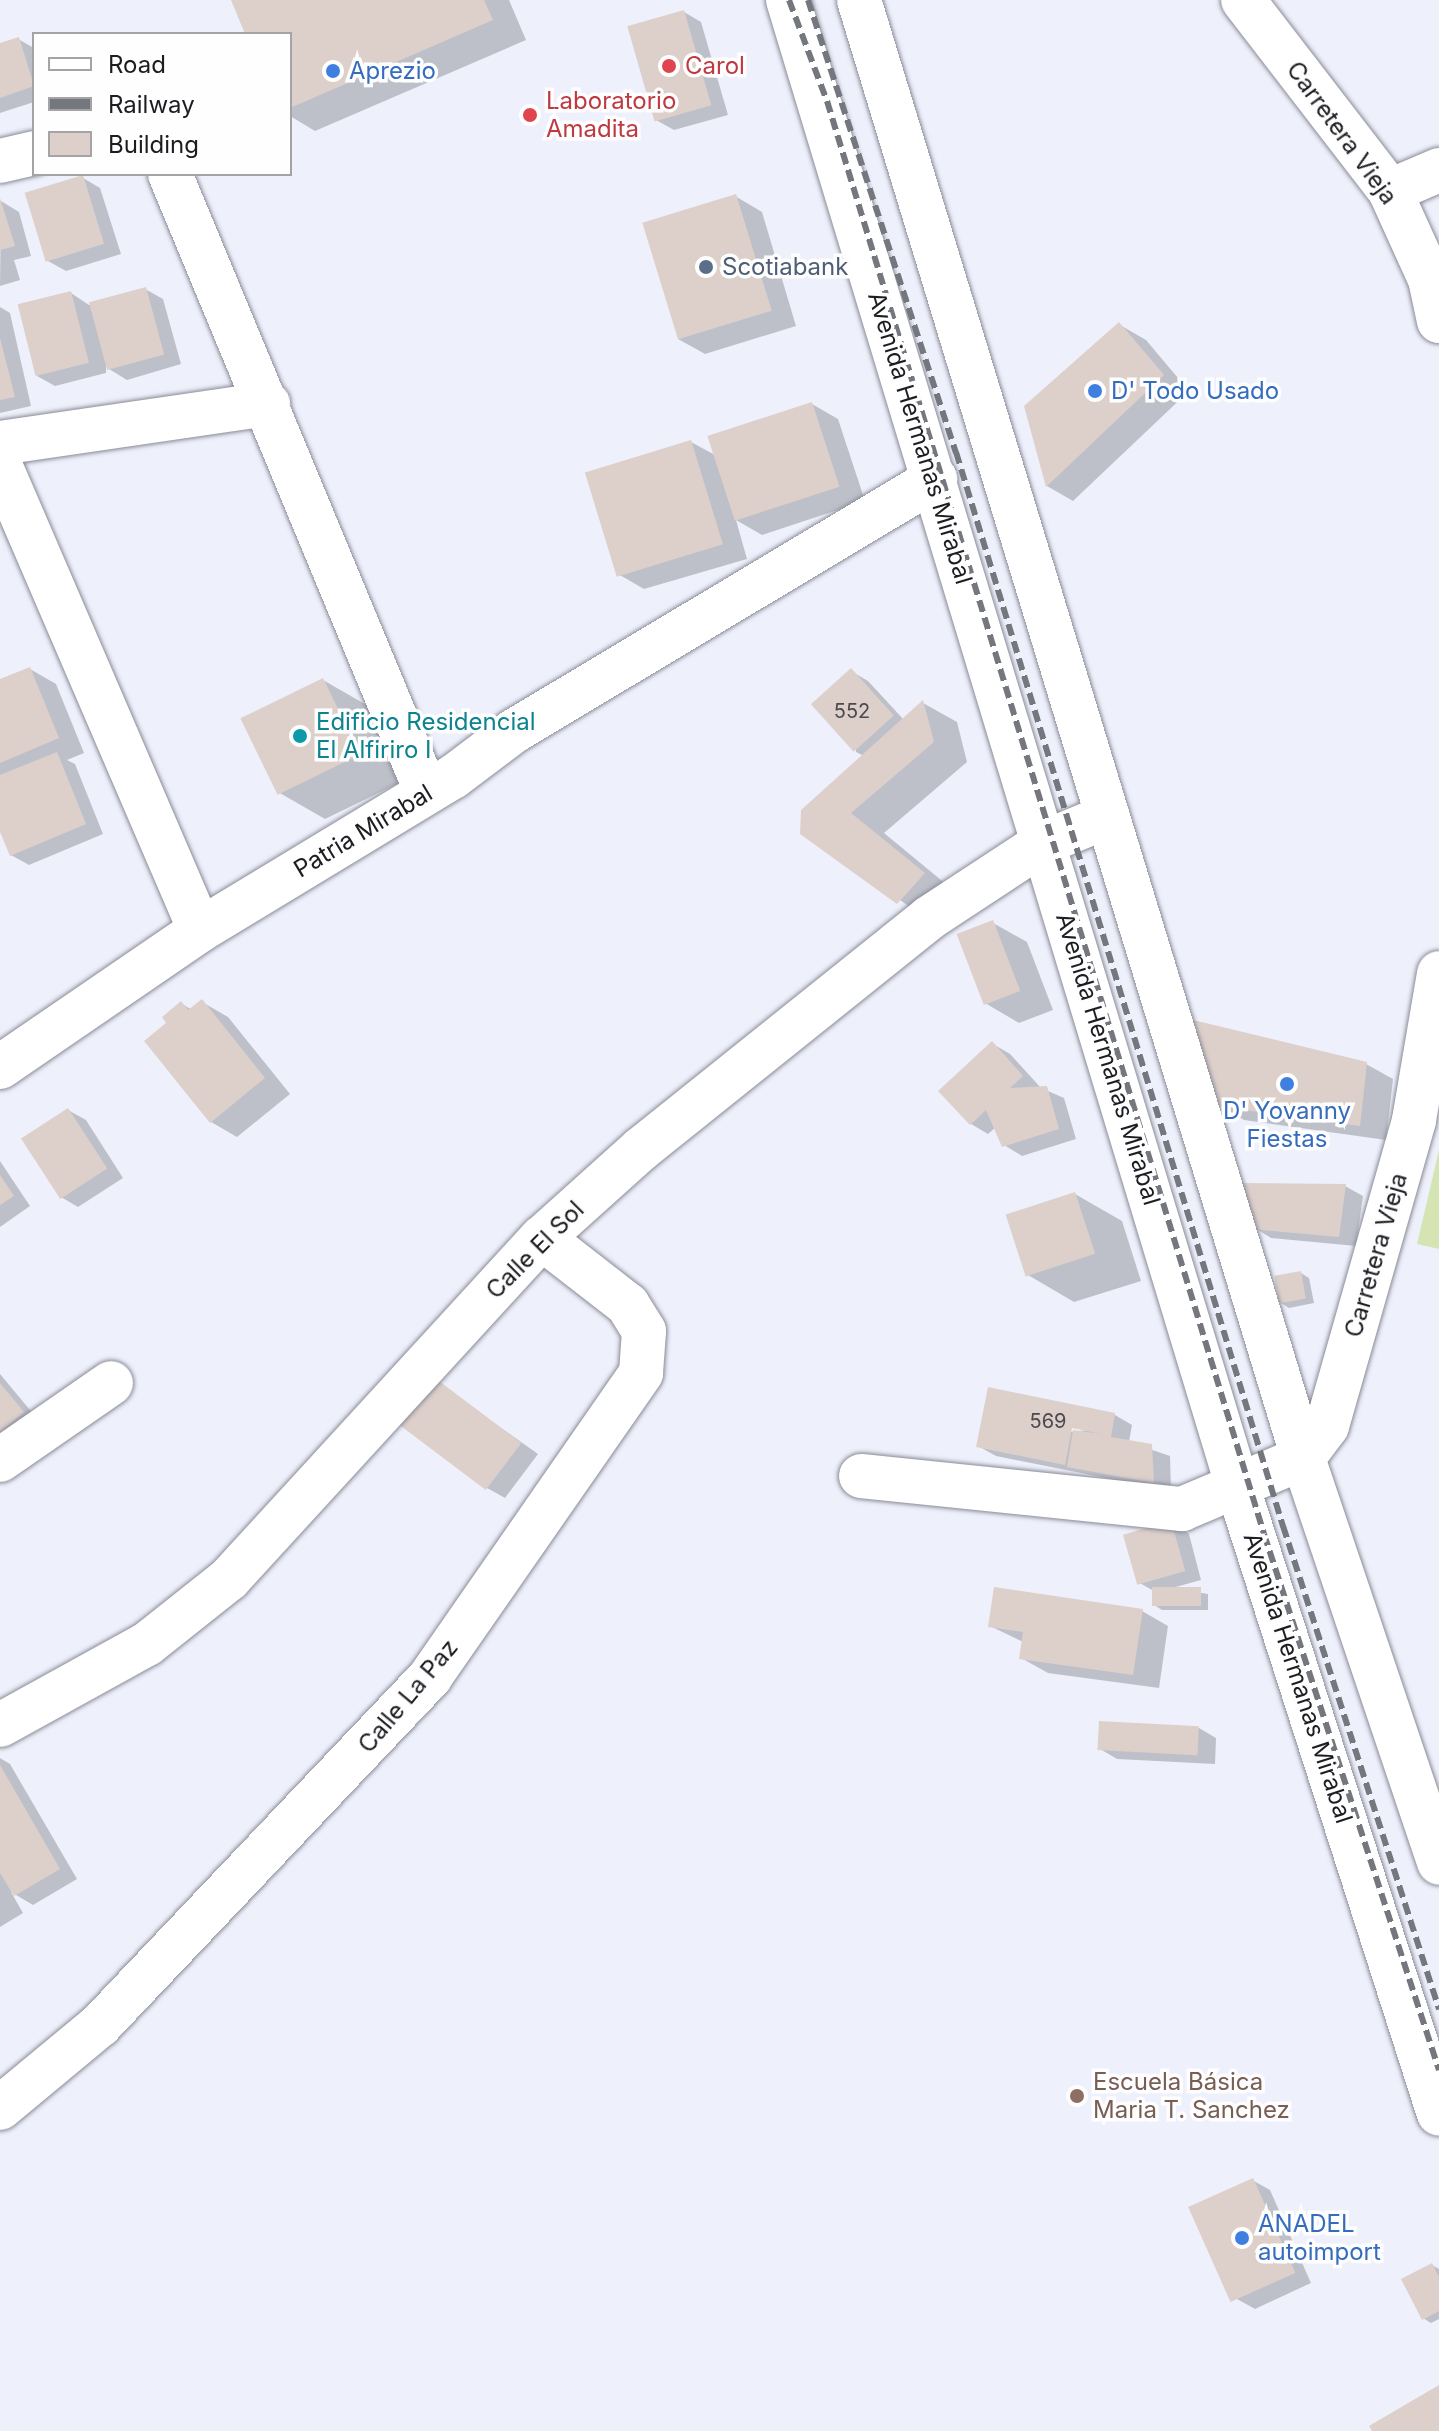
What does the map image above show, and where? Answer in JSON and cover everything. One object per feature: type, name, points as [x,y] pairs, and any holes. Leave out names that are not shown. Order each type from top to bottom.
[{"type":"street","name":"Avenida Hermanas Mirabal","points":[[788,0],[1238,1488],[1439,2114]]},
{"type":"street","points":[[859,0],[1303,1458],[1439,1863]]},
{"type":"street","name":"Carretera Vieja","points":[[1243,0],[1390,191],[1430,279],[1439,321]]},
{"type":"street","points":[[0,161],[32,153]]},
{"type":"street","points":[[1390,191],[1439,170]]},
{"type":"street","points":[[171,176],[268,404],[440,784]]},
{"type":"street","points":[[0,443],[268,404]]},
{"type":"street","points":[[0,465],[200,930]]},
{"type":"street","name":"Patria Mirabal","points":[[0,1067],[200,930],[440,784],[514,731],[938,493]]},
{"type":"street","name":"Calle El Sol","points":[[0,1725],[147,1644],[229,1579],[542,1238],[641,1149],[929,918],[1043,843],[1108,816]]},
{"type":"street","name":"Carretera Vieja","points":[[861,1476],[1182,1509],[1303,1458],[1327,1426],[1414,1120],[1439,973]]},
{"type":"street","name":"Calle La Paz","points":[[0,2108],[100,2025],[430,1677],[641,1373],[644,1331],[628,1305],[542,1238]]},
{"type":"street","points":[[0,1460],[111,1383]]},
{"type":"green space","points":[[1439,1150],[1439,1249],[1417,1244]]},
{"type":"building","name":"Aprezio","points":[[231,0],[484,0],[493,20],[292,107],[292,32],[244,32]]},
{"type":"building","name":"Carol","points":[[684,10],[711,105],[655,121],[627,26]]},
{"type":"building","points":[[19,37],[32,87],[0,98],[0,43]]},
{"type":"building","points":[[83,176],[104,244],[46,262],[25,193]]},
{"type":"building","name":"Scotiabank","points":[[736,194],[772,311],[678,339],[642,223]]},
{"type":"building","points":[[0,198],[15,246],[0,250]]},
{"type":"building","points":[[146,287],[164,355],[107,370],[89,302]]},
{"type":"building","points":[[71,291],[89,363],[36,376],[18,304]]},
{"type":"building","name":"D' Todo Usado","points":[[1119,322],[1164,375],[1046,487],[1024,406]]},
{"type":"building","points":[[0,338],[15,397],[0,400]]},
{"type":"building","points":[[812,402],[840,487],[735,521],[707,436]]},
{"type":"building","points":[[691,440],[723,544],[617,577],[585,472]]},
{"type":"building","points":[[30,667],[59,738],[0,763],[0,679]]},
{"type":"building","points":[[851,668],[894,716],[854,752],[811,704]]},
{"type":"building","name":"Edificio Residencial El Alfiriro I","points":[[323,678],[360,754],[278,795],[240,718]]},
{"type":"building","points":[[923,700],[934,742],[851,813],[925,873],[897,904],[800,834],[801,810]]},
{"type":"building","points":[[57,752],[86,824],[10,856],[0,832],[0,775]]},
{"type":"building","points":[[993,920],[1020,991],[984,1005],[957,934]]},
{"type":"building","points":[[202,999],[265,1078],[210,1123],[144,1041],[166,1023],[162,1017],[181,1001],[188,1010]]},
{"type":"building","name":"D' Yovanny Fiestas","points":[[1189,1019],[1367,1062],[1360,1126],[1216,1106]]},
{"type":"building","points":[[992,1041],[1023,1076],[1010,1088],[1047,1086],[1059,1129],[1002,1147],[986,1110],[970,1125],[938,1091]]},
{"type":"building","points":[[68,1108],[107,1168],[60,1199],[21,1138]]},
{"type":"building","points":[[0,1175],[14,1196],[0,1205]]},
{"type":"building","points":[[1239,1183],[1346,1184],[1339,1237],[1251,1229]]},
{"type":"building","points":[[1075,1192],[1095,1254],[1026,1276],[1006,1215]]},
{"type":"building","points":[[1301,1271],[1306,1299],[1279,1303],[1274,1276]]},
{"type":"building","points":[[435,1378],[521,1443],[486,1490],[399,1425]]},
{"type":"building","points":[[0,1383],[24,1412],[0,1432]]},
{"type":"building","points":[[988,1387],[1115,1413],[1111,1437],[1152,1444],[1154,1483],[1067,1467],[1073,1430],[1102,1434],[1072,1428],[1065,1465],[976,1447]]},
{"type":"building","points":[[1171,1521],[1185,1571],[1137,1585],[1123,1535]]},
{"type":"building","points":[[994,1587],[1143,1609],[1133,1675],[1019,1659],[1023,1632],[988,1627]]},
{"type":"building","points":[[1152,1587],[1201,1587],[1201,1606],[1152,1606]]},
{"type":"building","points":[[1099,1721],[1199,1726],[1197,1755],[1097,1750]]},
{"type":"building","points":[[0,1765],[60,1869],[14,1896],[0,1873]]},
{"type":"building","name":"ANADEL autoimport","points":[[1253,2178],[1295,2273],[1230,2302],[1188,2207]]},
{"type":"building","points":[[1432,2263],[1439,2277],[1439,2311],[1422,2320],[1401,2279]]},
{"type":"building","points":[[1439,2385],[1439,2431],[1372,2431],[1369,2426]]},
{"type":"railway","points":[[789,0],[827,101],[1264,1534],[1439,2070]]},
{"type":"railway","points":[[808,0],[956,452],[1283,1526],[1439,2009]]},
{"type":"place","name":"Carol","points":[[669,66]]},
{"type":"place","name":"Aprezio","points":[[333,71]]},
{"type":"place","name":"Laboratorio Amadita","points":[[530,115]]},
{"type":"place","name":"Scotiabank","points":[[706,267]]},
{"type":"place","name":"D' Todo Usado","points":[[1095,391]]},
{"type":"place","name":"Edificio Residencial El Alfiriro I","points":[[300,736]]},
{"type":"place","name":"D' Yovanny Fiestas","points":[[1287,1084]]},
{"type":"place","name":"Escuela Básica Maria T. Sanchez","points":[[1077,2096]]},
{"type":"place","name":"ANADEL autoimport","points":[[1242,2238]]}]
